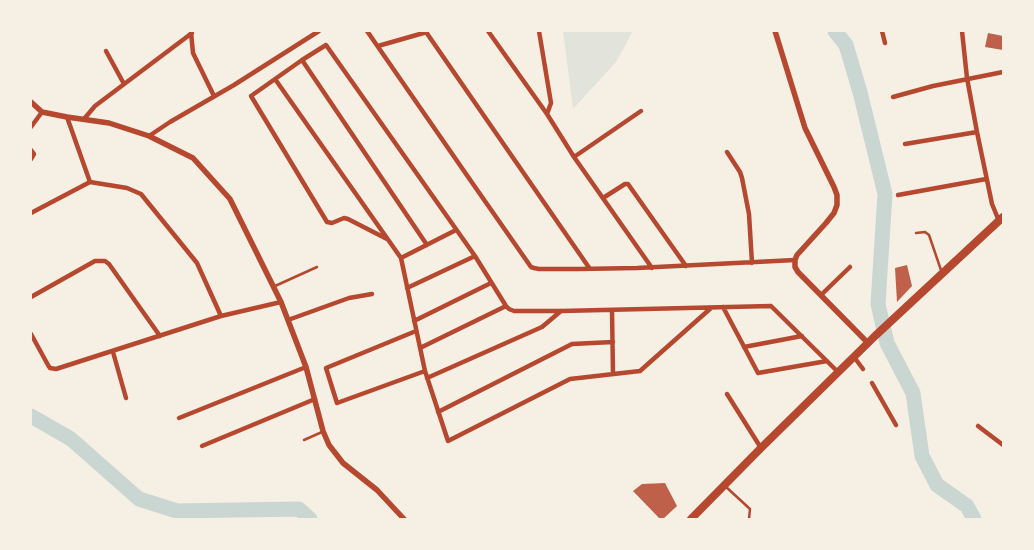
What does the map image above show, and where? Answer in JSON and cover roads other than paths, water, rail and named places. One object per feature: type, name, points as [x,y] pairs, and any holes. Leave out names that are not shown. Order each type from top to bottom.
[{"type":"highway","points":[[691,519],[875,336],[1001,219]]},
{"type":"street","points":[[149,136],[319,31]]},
{"type":"street","points":[[367,31],[531,267],[539,269],[652,268],[795,260]]},
{"type":"street","points":[[488,31],[548,114],[574,157],[652,268]]},
{"type":"street","points":[[539,31],[551,103],[548,114]]},
{"type":"street","points":[[775,31],[805,128],[834,187],[837,205],[834,213],[797,256],[795,267],[868,343]]},
{"type":"street","points":[[882,31],[886,43]]},
{"type":"street","points":[[962,31],[967,78],[986,179],[992,204],[1001,219]]},
{"type":"street","points":[[191,32],[193,53],[214,96]]},
{"type":"street","points":[[84,119],[95,106],[191,32]]},
{"type":"street","points":[[378,46],[428,32],[590,269]]},
{"type":"street","points":[[387,239],[348,218],[332,223],[327,222],[251,96],[302,60],[326,46],[475,256],[509,309],[514,311],[560,311],[771,306],[838,372]]},
{"type":"street","points":[[106,51],[124,84]]},
{"type":"street","points":[[302,60],[428,245]]},
{"type":"street","points":[[893,97],[967,78],[1003,72]]},
{"type":"street","points":[[275,79],[401,258],[425,371],[448,441],[570,379],[640,371],[711,308]]},
{"type":"street","points":[[31,102],[42,112],[109,123],[149,136],[194,158],[230,198],[281,302],[306,367],[328,446],[343,463],[377,490],[404,519]]},
{"type":"street","points":[[574,157],[641,111]]},
{"type":"street","points":[[31,127],[42,112]]},
{"type":"street","points":[[67,117],[90,182]]},
{"type":"street","points":[[905,144],[977,132]]},
{"type":"street","points":[[31,150],[34,154],[31,159]]},
{"type":"street","points":[[727,152],[742,178],[749,214],[752,262]]},
{"type":"street","points":[[898,195],[986,179]]},
{"type":"street","points":[[31,213],[90,182],[127,188],[141,194],[196,263],[222,316]]},
{"type":"street","points":[[603,198],[628,184],[686,266]]},
{"type":"street","points":[[401,258],[456,230]]},
{"type":"street","points":[[407,288],[475,256]]},
{"type":"street","points":[[31,297],[95,261],[105,261],[160,336]]},
{"type":"street","points":[[821,295],[850,267]]},
{"type":"street","points":[[414,321],[491,283]]},
{"type":"street","points":[[288,320],[349,298],[372,294]]},
{"type":"street","points":[[31,334],[48,365],[56,369],[222,316],[281,302]]},
{"type":"street","points":[[420,348],[506,306]]},
{"type":"street","points":[[723,307],[758,373],[826,361]]},
{"type":"street","points":[[612,310],[613,374]]},
{"type":"street","points":[[427,378],[542,327],[560,311]]},
{"type":"street","points":[[416,331],[326,368],[337,403],[425,371]]},
{"type":"street","points":[[744,347],[802,336]]},
{"type":"street","points":[[438,412],[572,344],[613,342]]},
{"type":"street","points":[[113,352],[126,398]]},
{"type":"street","points":[[854,358],[863,369]]},
{"type":"street","points":[[180,418],[306,367]]},
{"type":"street","points":[[872,383],[896,425]]},
{"type":"street","points":[[727,394],[761,448]]},
{"type":"street","points":[[202,446],[315,399]]},
{"type":"street","points":[[978,426],[1003,445]]},
{"type":"lane","points":[[916,234],[925,232],[928,235],[942,274]]},
{"type":"lane","points":[[273,287],[317,267]]},
{"type":"lane","points":[[304,440],[323,432]]},
{"type":"lane","points":[[725,485],[750,509],[749,519]]},
{"type":"waterway","points":[[835,31],[846,45],[860,92],[885,194],[878,304],[887,343],[913,393],[922,456],[937,485],[967,506],[974,519]]},
{"type":"waterway","points":[[31,416],[71,439],[139,499],[177,511],[299,509],[310,519]]}]
